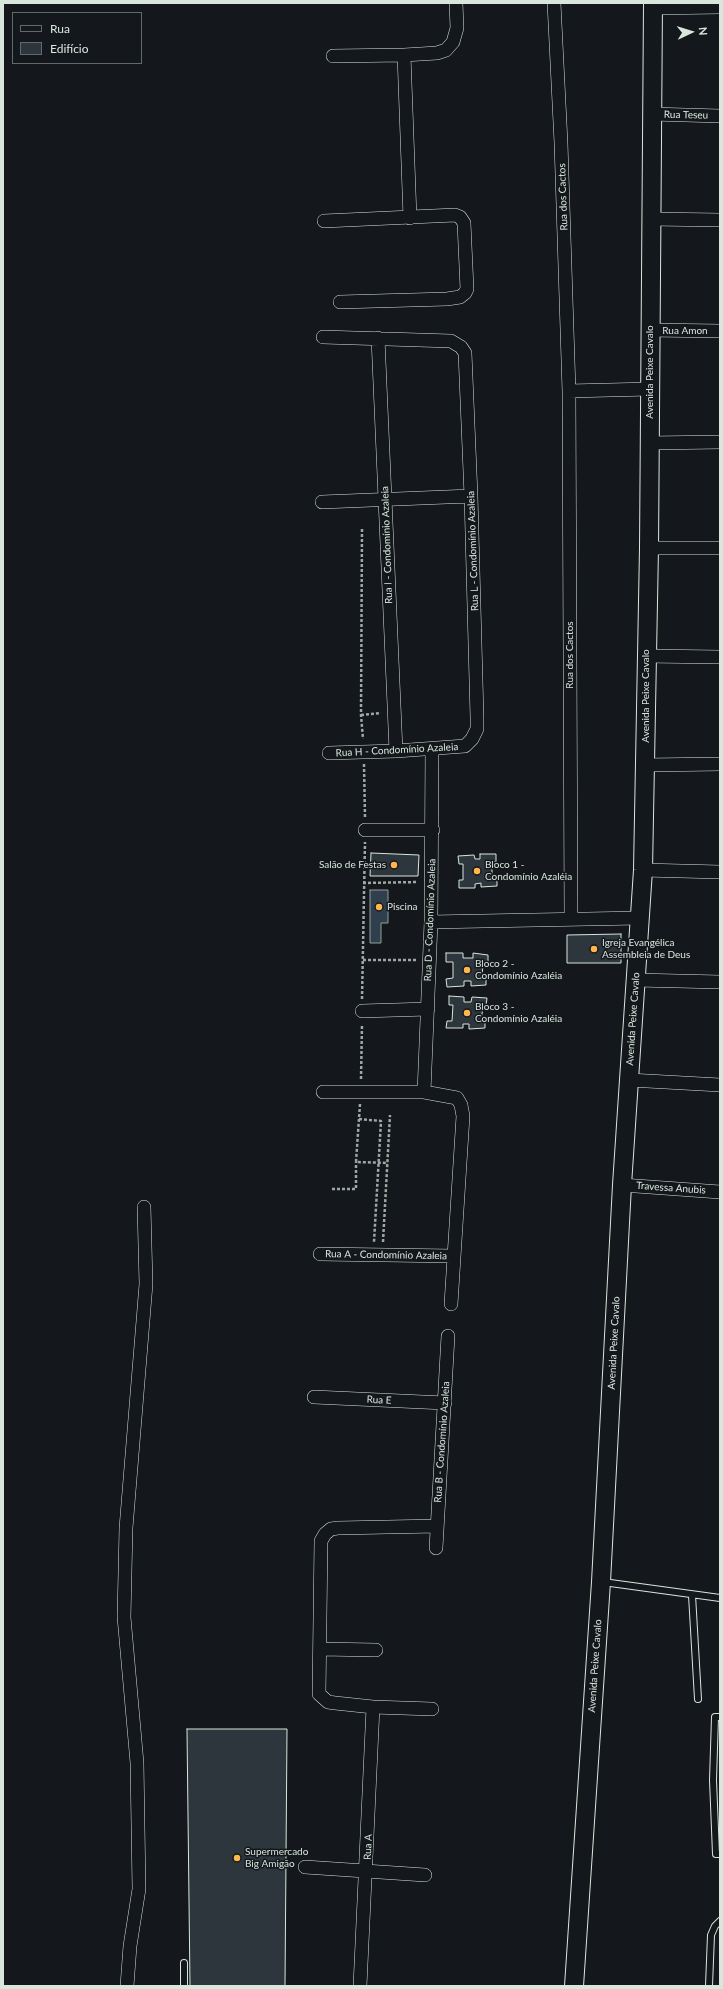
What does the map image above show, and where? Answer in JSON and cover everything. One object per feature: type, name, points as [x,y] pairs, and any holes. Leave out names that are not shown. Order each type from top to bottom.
[{"type":"street","points":[[333,56],[404,56],[437,53],[446,50],[453,42],[457,28],[456,3]]},
{"type":"street","name":"Rua dos Cactos","points":[[554,3],[561,143],[569,391],[571,919]]},
{"type":"street","points":[[653,5],[720,7]]},
{"type":"street","name":"Avenida Peixe Cavalo","points":[[574,1986],[601,1582],[622,1184],[643,870],[649,548],[653,5]]},
{"type":"street","points":[[404,56],[410,218]]},
{"type":"street","name":"Rua Teseu","points":[[652,114],[720,116]]},
{"type":"street","points":[[324,221],[455,215],[460,217],[464,223],[467,289],[460,297],[447,299],[340,302]]},
{"type":"street","points":[[652,219],[720,220]]},
{"type":"street","name":"Rua Amon","points":[[650,330],[720,331]]},
{"type":"street","points":[[323,337],[378,338]]},
{"type":"street","name":"Rua L - Condomínio Azaleia","points":[[378,338],[451,342],[461,347],[465,353],[478,717],[477,729],[472,739],[465,746]]},
{"type":"street","name":"Rua I - Condomínio Azaleia","points":[[378,338],[396,751]]},
{"type":"street","points":[[569,391],[650,389]]},
{"type":"street","points":[[650,443],[720,442]]},
{"type":"street","points":[[322,502],[471,496]]},
{"type":"street","points":[[649,548],[720,548]]},
{"type":"street","points":[[646,656],[720,657]]},
{"type":"street","name":"Rua H - Condomínio Azaleia","points":[[329,753],[396,751],[465,746]]},
{"type":"street","name":"Rua D - Condomínio Azaleia","points":[[424,1092],[432,882],[432,749]]},
{"type":"street","points":[[646,765],[720,764]]},
{"type":"street","points":[[365,830],[433,830]]},
{"type":"street","points":[[643,870],[720,872]]},
{"type":"street","points":[[431,922],[640,918]]},
{"type":"street","points":[[636,980],[720,982]]},
{"type":"street","points":[[362,1011],[428,1009]]},
{"type":"street","points":[[629,1080],[720,1085]]},
{"type":"street","points":[[322,1092],[424,1092],[457,1098],[461,1105],[463,1116],[451,1304]]},
{"type":"street","name":"Travessa Anubis","points":[[622,1184],[720,1192]]},
{"type":"street","points":[[127,1986],[130,1946],[139,1889],[137,1763],[124,1610],[126,1528],[146,1291],[144,1207]]},
{"type":"street","name":"Rua A - Condomínio Azaleia","points":[[320,1254],[374,1248],[453,1256]]},
{"type":"street","name":"Rua B - Condomínio Azaleia","points":[[436,1548],[448,1336]]},
{"type":"street","name":"Rua E","points":[[314,1397],[445,1403]]},
{"type":"street","points":[[432,1709],[373,1707],[328,1702],[319,1694],[321,1541],[325,1534],[331,1529],[338,1528],[437,1526]]},
{"type":"street","points":[[320,1648],[376,1650]]},
{"type":"street","name":"Rua A","points":[[360,1986],[367,1870],[373,1707]]},
{"type":"street","points":[[305,1867],[425,1875]]},
{"type":"lane","points":[[601,1582],[720,1598]]},
{"type":"lane","points":[[692,1595],[698,1699]]},
{"type":"lane","points":[[720,1717],[714,1717],[713,1780],[716,1854],[720,1854]]},
{"type":"lane","points":[[709,1986],[711,1935],[715,1926],[720,1922]]},
{"type":"lane","points":[[184,1963],[184,1986]]},
{"type":"path","points":[[332,1189],[356,1189],[356,1162],[361,1091],[365,830],[362,715],[362,529]]},
{"type":"path","points":[[362,715],[394,712]]},
{"type":"path","points":[[363,883],[432,882]]},
{"type":"path","points":[[363,960],[429,960]]},
{"type":"path","points":[[374,1248],[384,1242],[390,1115]]},
{"type":"path","points":[[359,1119],[381,1121],[374,1248]]},
{"type":"path","points":[[356,1162],[388,1163]]},
{"type":"water","name":"Piscina","points":[[370,890],[388,890],[388,923],[381,923],[381,943],[370,943]]},
{"type":"building","name":"Salão de Festas","points":[[371,853],[419,855],[418,876],[370,876]]},
{"type":"building","name":"Bloco 1 - Condomínio Azaléia","points":[[480,854],[496,854],[496,862],[492,862],[492,878],[497,878],[497,886],[481,887],[481,883],[475,884],[475,888],[459,888],[459,880],[463,880],[463,864],[459,864],[458,856],[474,855],[475,859],[480,859]]},
{"type":"building","name":"Igreja Evangélica Assembleia de Deus","points":[[621,934],[621,963],[567,963],[567,935]]},
{"type":"building","name":"Bloco 2 - Condomínio Azaléia","points":[[446,953],[463,953],[463,958],[473,958],[473,953],[488,955],[488,963],[483,963],[482,978],[486,978],[486,985],[471,986],[471,981],[464,981],[464,986],[447,987],[446,979],[453,978],[453,962],[446,962]]},
{"type":"building","name":"Bloco 3 - Condomínio Azaléia","points":[[449,996],[464,997],[464,1002],[471,1002],[472,997],[487,998],[486,1006],[483,1006],[481,1022],[485,1022],[485,1028],[469,1029],[469,1024],[463,1024],[463,1028],[446,1028],[447,1021],[452,1021],[453,1005],[449,1005]]},
{"type":"building","name":"Supermercado Big Amigão","points":[[187,1729],[287,1729],[285,1986],[190,1986]]},
{"type":"place","name":"Salão de Festas","points":[[394,865]]},
{"type":"place","name":"Bloco 1 - Condomínio Azaléia","points":[[477,871]]},
{"type":"place","name":"Piscina","points":[[379,907]]},
{"type":"place","name":"Igreja Evangélica Assembleia de Deus","points":[[594,949]]},
{"type":"place","name":"Bloco 2 - Condomínio Azaléia","points":[[467,970]]},
{"type":"place","name":"Bloco 3 - Condomínio Azaléia","points":[[467,1013]]},
{"type":"place","name":"Supermercado Big Amigão","points":[[237,1858]]}]
